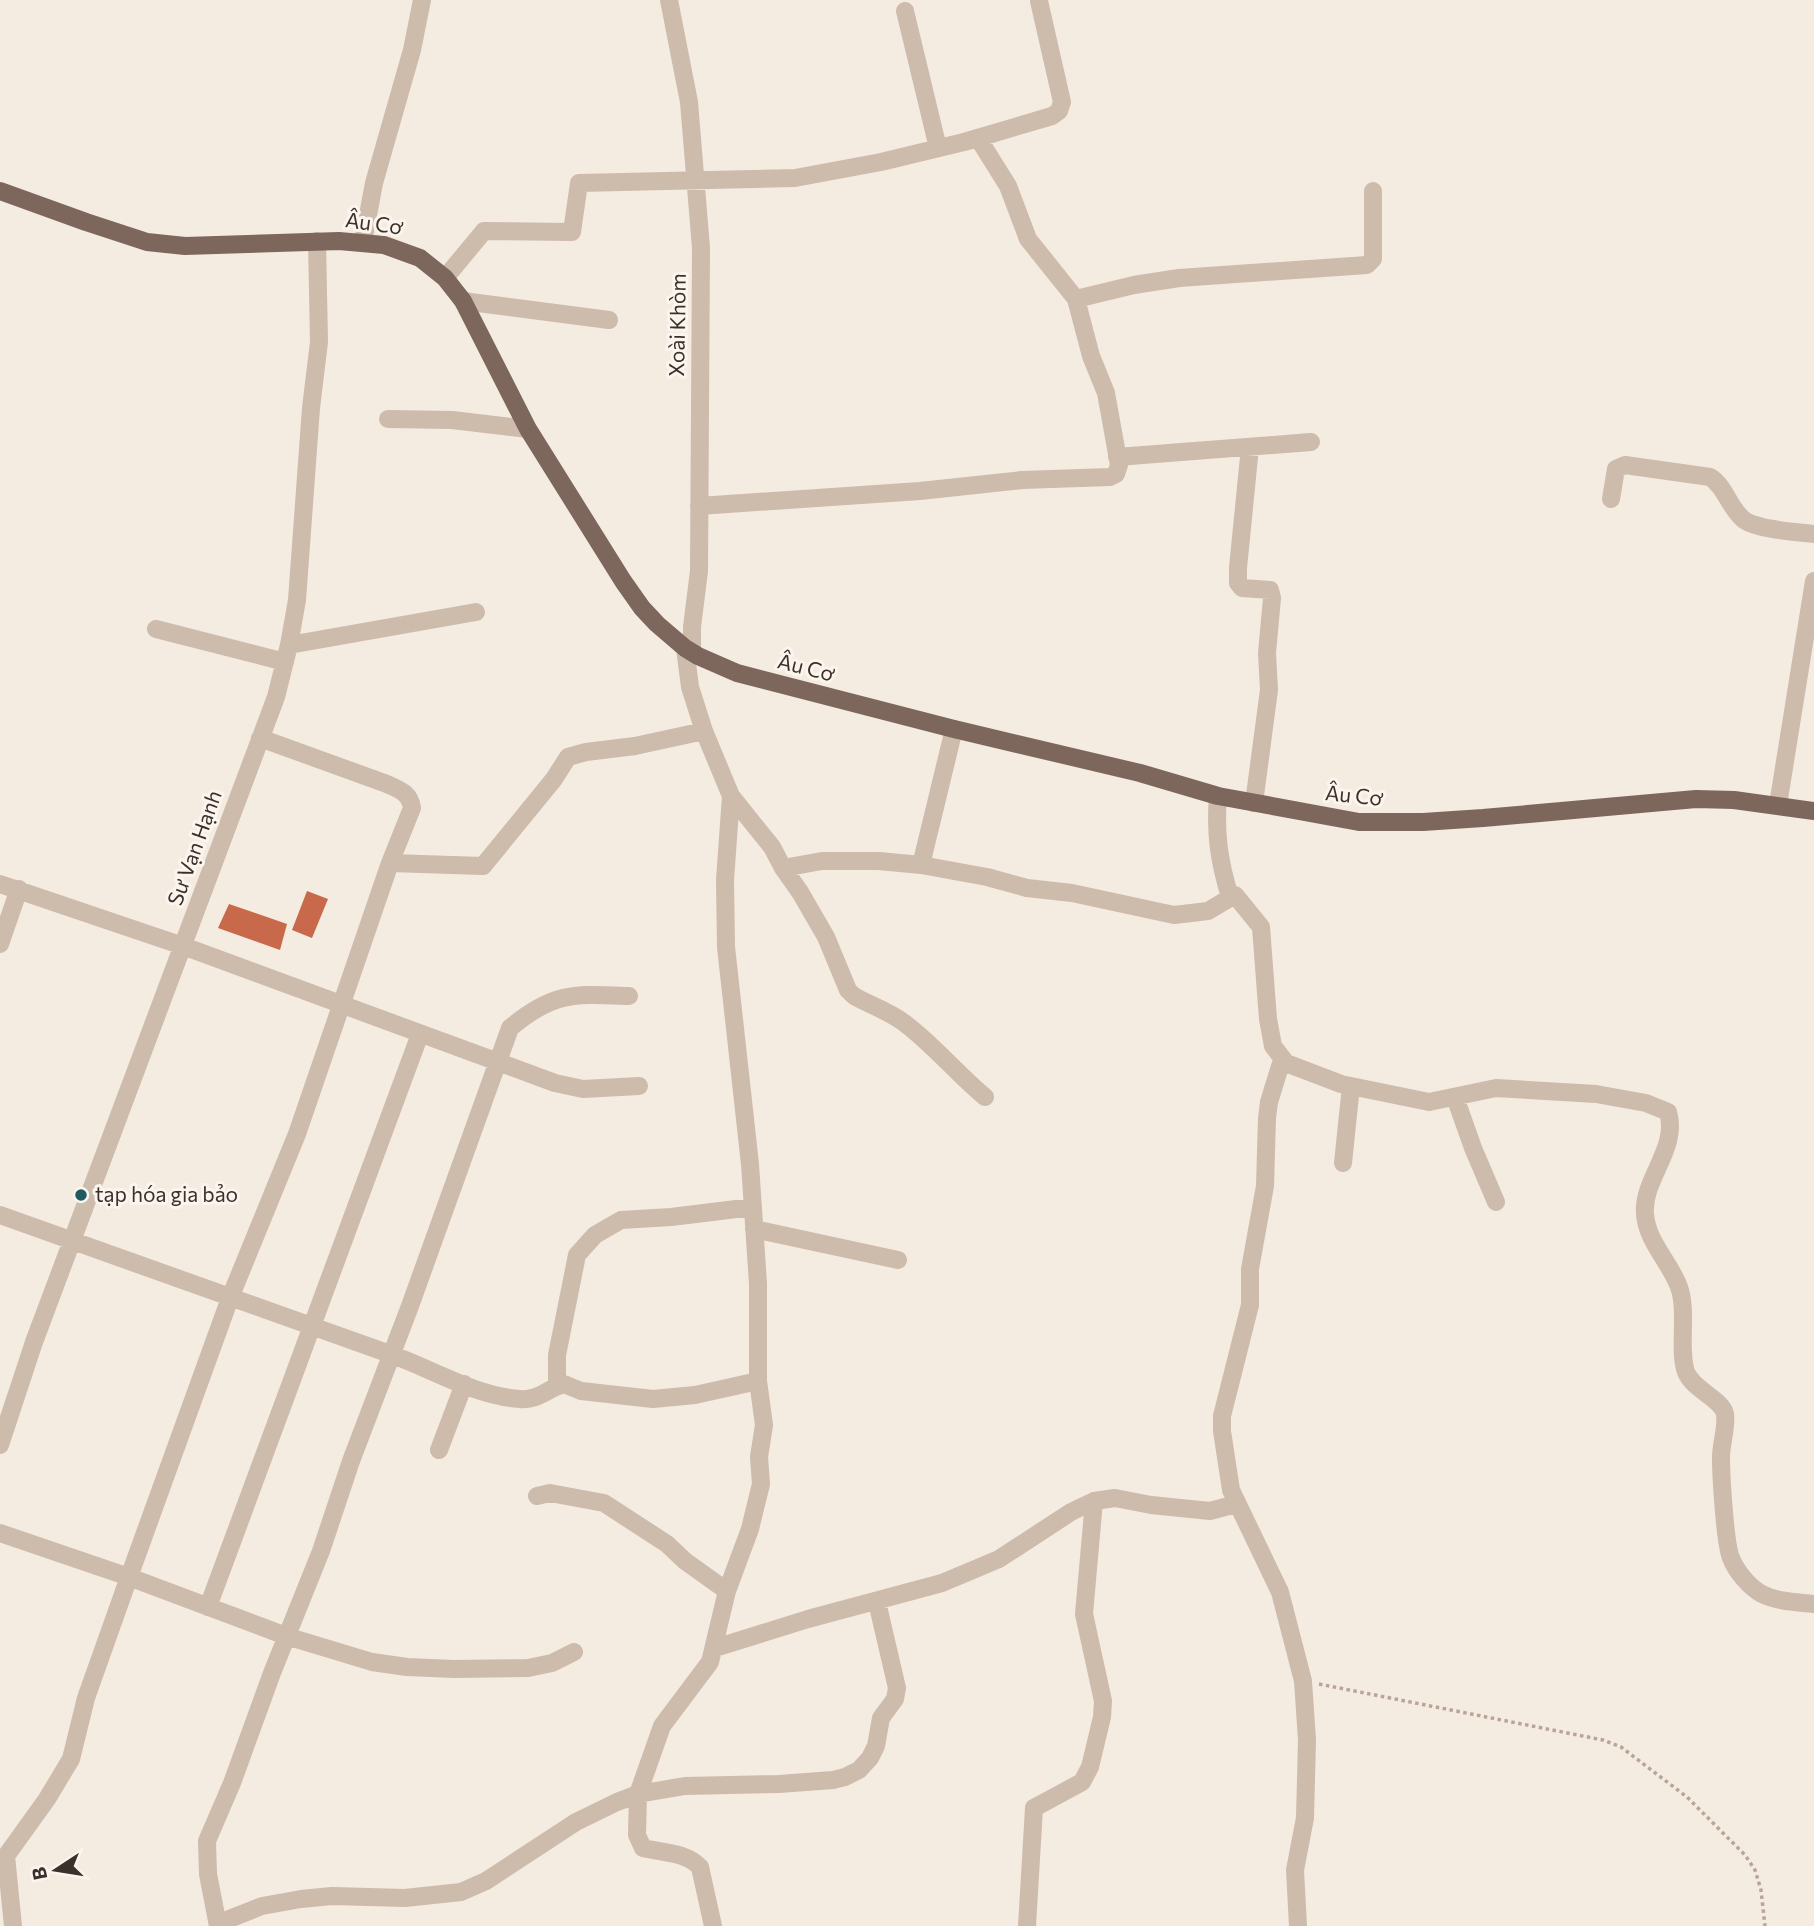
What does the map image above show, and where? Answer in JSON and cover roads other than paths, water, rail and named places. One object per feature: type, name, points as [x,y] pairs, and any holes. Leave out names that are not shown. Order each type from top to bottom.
[{"type":"main road","name":"Âu Cơ","points":[[0,191],[112,231],[157,243],[185,246],[363,242],[406,251],[420,257],[445,278],[463,301],[528,429],[623,581],[657,624],[689,650],[737,673],[1140,773],[1218,796],[1321,817],[1379,823],[1483,818],[1696,799],[1734,800],[1814,811]]},
{"type":"street","points":[[363,242],[374,183],[412,50],[422,0]]},
{"type":"street","name":"Xoài Khòm","points":[[669,0],[689,102],[701,260],[698,581],[689,650],[690,687],[731,796]]},
{"type":"street","points":[[445,278],[484,231],[572,232],[579,183],[795,178],[939,148],[1052,116],[1059,111],[1062,102],[1039,1]]},
{"type":"street","points":[[905,11],[939,148]]},
{"type":"street","points":[[699,506],[920,491],[1022,480],[1110,477],[1118,471],[1118,457],[1106,393],[1091,356],[1076,299],[1028,239],[1008,186],[978,138]]},
{"type":"street","points":[[1076,299],[1134,285],[1179,278],[1367,265],[1373,259],[1373,191]]},
{"type":"street","name":"Sư Vạn Hạnh","points":[[0,1445],[34,1342],[276,697],[297,600],[311,408],[319,342],[317,242]]},
{"type":"street","points":[[463,301],[609,320]]},
{"type":"street","points":[[388,419],[452,420],[528,429]]},
{"type":"street","points":[[1118,457],[1311,442]]},
{"type":"street","points":[[1250,447],[1238,583],[1242,588],[1267,588],[1272,598],[1267,653],[1269,690],[1254,803]]},
{"type":"street","points":[[1611,499],[1616,469],[1625,465],[1710,477],[1718,482],[1743,519],[1756,525],[1814,534]]},
{"type":"street","points":[[1778,805],[1814,581]]},
{"type":"street","points":[[156,629],[287,653],[476,612]]},
{"type":"street","points":[[921,865],[954,729]]},
{"type":"street","points":[[390,863],[483,866],[554,779],[568,757],[705,731]]},
{"type":"street","points":[[13,1926],[6,1856],[47,1799],[71,1759],[83,1709],[129,1577],[230,1298],[297,1134],[390,863],[412,808],[405,792],[260,738]]},
{"type":"street","points":[[731,796],[766,839],[826,937],[848,990],[854,996],[902,1021],[985,1097]]},
{"type":"street","points":[[713,1926],[700,1867],[689,1858],[646,1849],[641,1845],[636,1827],[638,1794],[662,1726],[710,1662],[727,1591],[745,1545],[760,1491],[759,1457],[764,1426],[758,1381],[758,1284],[746,1113],[726,947],[725,880],[731,796]]},
{"type":"street","points":[[1218,796],[1215,828],[1221,866],[1230,897]]},
{"type":"street","points":[[783,868],[822,861],[879,861],[921,865],[1174,915],[1208,911],[1230,897],[1238,897],[1261,928],[1268,1019],[1273,1046],[1282,1060],[1302,1071],[1351,1086],[1429,1102],[1496,1088],[1579,1093],[1646,1102],[1668,1112],[1671,1132],[1651,1186],[1645,1217],[1659,1252],[1679,1287],[1686,1372],[1694,1385],[1721,1406],[1725,1414],[1721,1457],[1730,1557],[1741,1575],[1760,1593],[1776,1599],[1814,1604]]},
{"type":"street","points":[[0,884],[183,946],[555,1083],[583,1089],[639,1086]]},
{"type":"street","points":[[0,944],[19,889]]},
{"type":"street","points":[[629,996],[580,994],[544,1002],[510,1028],[351,1461],[321,1552],[207,1841],[208,1874],[219,1924],[262,1906],[301,1899],[332,1896],[413,1898],[461,1892],[486,1881],[576,1822],[617,1801],[638,1794],[685,1786],[833,1780],[859,1770],[870,1758],[876,1746],[881,1718],[897,1694],[877,1602]]},
{"type":"street","points":[[208,1606],[420,1034]]},
{"type":"street","points":[[1282,1060],[1269,1102],[1265,1186],[1250,1269],[1250,1306],[1222,1416],[1227,1472],[1236,1504],[1280,1592],[1303,1681],[1307,1740],[1305,1818],[1295,1870],[1298,1926]]},
{"type":"street","points":[[1343,1163],[1351,1086]]},
{"type":"street","points":[[1455,1097],[1496,1202]]},
{"type":"street","points":[[557,1386],[557,1355],[577,1255],[595,1235],[621,1220],[753,1207]]},
{"type":"street","points":[[0,1215],[502,1397],[522,1400],[539,1397],[564,1384],[581,1391],[653,1399],[695,1395],[758,1381]]},
{"type":"street","points":[[754,1229],[898,1260]]},
{"type":"street","points":[[439,1450],[464,1384]]},
{"type":"street","points":[[537,1496],[550,1493],[604,1503],[667,1544],[685,1561],[727,1591]]},
{"type":"street","points":[[715,1648],[808,1619],[923,1590],[999,1559],[1071,1512],[1094,1501],[1115,1498],[1210,1511],[1236,1504]]},
{"type":"street","points":[[1027,1926],[1034,1808],[1082,1782],[1090,1767],[1102,1717],[1103,1702],[1084,1614],[1094,1501]]},
{"type":"street","points":[[0,1533],[129,1577],[286,1636],[372,1662],[407,1667],[528,1668],[552,1663],[575,1652]]},
{"type":"place","name":"tạp hóa gia bảo","points":[[81,1195]]}]
